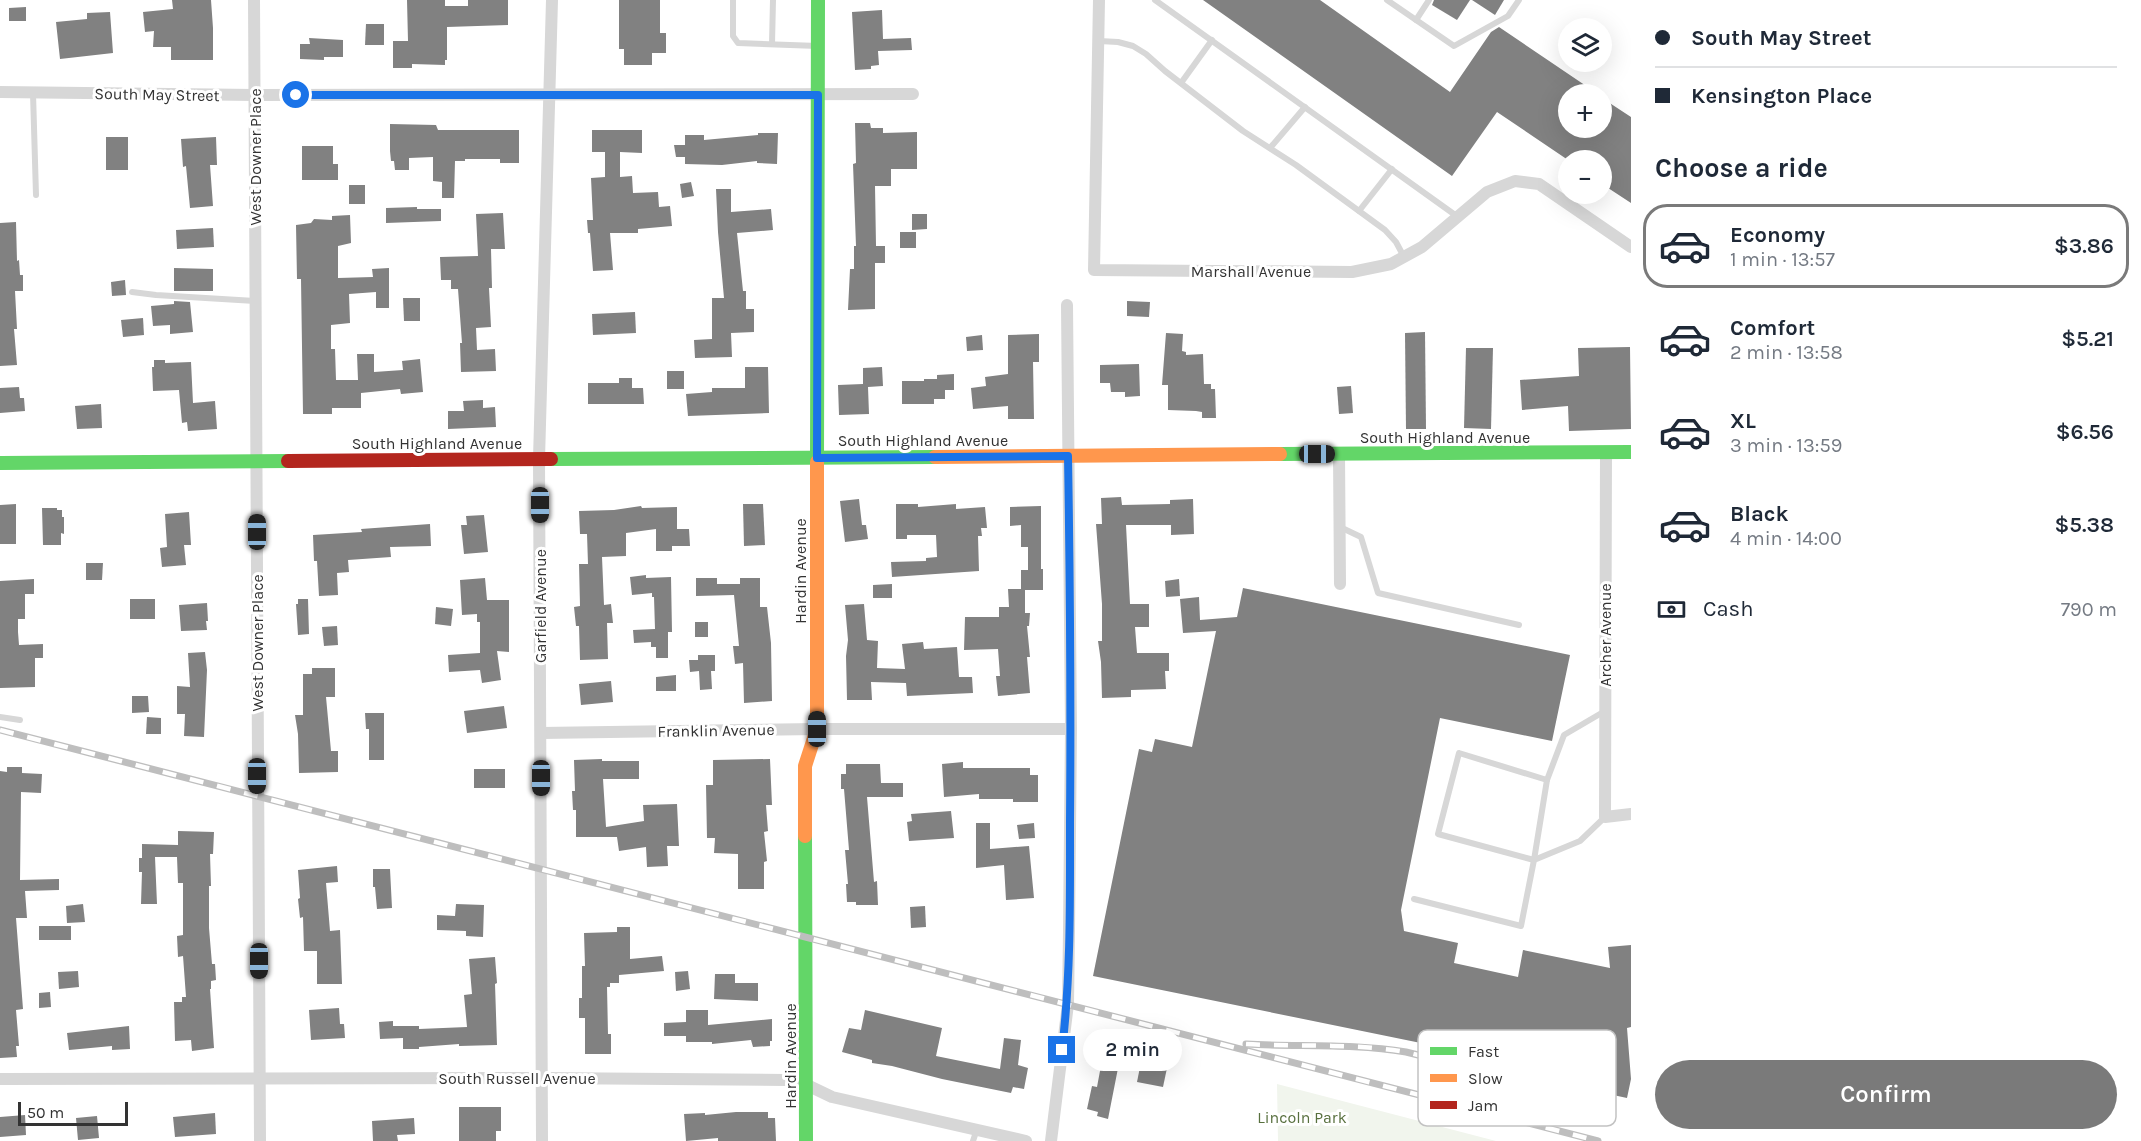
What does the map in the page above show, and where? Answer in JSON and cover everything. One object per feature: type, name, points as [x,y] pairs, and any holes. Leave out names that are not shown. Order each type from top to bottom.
[{"type":"street","name":"West Downer Place","points":[[254,0],[260,1141]]},
{"type":"street","name":"Garfield Avenue","points":[[542,1141],[539,459],[552,0]]},
{"type":"street","name":"Hardin Avenue","points":[[806,1141],[806,766],[817,729],[818,0]]},
{"type":"street","name":"Marshall Avenue","points":[[1099,0],[1094,270],[1352,272],[1390,264],[1404,257],[1422,247],[1487,192],[1515,182],[1539,184],[1631,247]]},
{"type":"street","name":"South May Street","points":[[0,92],[255,95],[913,94]]},
{"type":"street","points":[[1051,1141],[1068,1004],[1071,729],[1067,305]]},
{"type":"street","name":"Archer Avenue","points":[[1605,817],[1606,452]]},
{"type":"street","name":"South Highland Avenue","points":[[0,463],[1631,452]]},
{"type":"street","points":[[1339,454],[1340,584]]},
{"type":"street","name":"Franklin Avenue","points":[[541,733],[817,729],[1071,729]]},
{"type":"street","points":[[1605,817],[1631,814]]},
{"type":"street","name":"South Russell Avenue","points":[[0,1079],[786,1080],[807,1085],[832,1097],[977,1128],[1026,1141]]},
{"type":"lane","points":[[733,0],[733,36],[738,43],[818,46]]},
{"type":"lane","points":[[772,44],[773,0]]},
{"type":"lane","points":[[1155,0],[1458,216]]},
{"type":"lane","points":[[1388,0],[1454,46],[1508,16],[1519,0]]},
{"type":"lane","points":[[1416,20],[1430,0]]},
{"type":"lane","points":[[1181,83],[1212,40]]},
{"type":"lane","points":[[1099,41],[1133,46],[1146,54],[1243,130],[1385,230],[1404,257]]},
{"type":"lane","points":[[33,93],[36,195]]},
{"type":"lane","points":[[1270,148],[1305,107]]},
{"type":"lane","points":[[1359,211],[1392,169]]},
{"type":"lane","points":[[132,292],[256,301]]},
{"type":"lane","points":[[1340,527],[1361,537],[1378,593],[1519,625]]},
{"type":"lane","points":[[1414,899],[1521,926],[1547,780],[1564,735],[1605,711]]},
{"type":"lane","points":[[0,717],[20,720]]},
{"type":"lane","points":[[1547,780],[1458,753],[1438,834],[1533,860],[1580,842],[1605,817]]},
{"type":"lane","points":[[973,1141],[977,1128]]},
{"type":"green space","name":"Lincoln Park","points":[[1277,1084],[1418,1121],[1418,1126],[1438,1126],[1496,1141],[1278,1141]]},
{"type":"building","points":[[172,0],[211,0],[213,60],[171,60],[171,47],[153,47],[154,31],[145,32],[143,12],[173,9]]},
{"type":"building","points":[[407,0],[445,0],[445,6],[468,6],[468,0],[508,0],[508,25],[447,27],[445,65],[412,64],[412,68],[393,68],[393,41],[408,41]]},
{"type":"building","points":[[619,0],[660,0],[660,33],[666,33],[666,53],[652,53],[652,65],[624,65],[624,49],[619,49]]},
{"type":"building","points":[[1203,0],[1320,0],[1450,92],[1491,32],[1499,27],[1558,67],[1558,72],[1565,72],[1583,84],[1558,84],[1558,138],[1612,138],[1612,105],[1631,117],[1631,203],[1612,191],[1612,150],[1558,150],[1558,153],[1497,112],[1452,176]]},
{"type":"building","points":[[1434,0],[1470,0],[1457,20],[1432,5]]},
{"type":"building","points":[[1472,0],[1504,0],[1495,15]]},
{"type":"building","points":[[26,7],[26,21],[9,21],[9,8]]},
{"type":"building","points":[[882,10],[883,39],[911,38],[912,50],[878,51],[879,65],[871,66],[871,69],[855,70],[852,12]]},
{"type":"building","points":[[110,12],[113,53],[60,59],[56,22],[87,19],[87,13]]},
{"type":"building","points":[[366,24],[384,24],[384,45],[365,45]]},
{"type":"building","points":[[309,38],[343,40],[343,57],[324,57],[324,60],[300,59],[300,44],[310,44]]},
{"type":"building","points":[[855,123],[870,123],[871,128],[883,128],[883,133],[917,132],[917,169],[891,169],[891,186],[875,186],[876,246],[885,246],[885,263],[875,263],[875,309],[848,310],[850,269],[854,269],[854,246],[856,246],[853,164],[856,163]]},
{"type":"building","points":[[390,124],[436,125],[438,130],[519,130],[519,163],[500,163],[500,159],[455,161],[454,198],[442,198],[442,182],[433,181],[433,157],[409,158],[409,170],[395,170],[394,161],[391,161]]},
{"type":"building","points":[[592,130],[642,130],[642,153],[620,152],[620,177],[632,176],[633,193],[658,192],[659,207],[670,206],[672,226],[638,229],[638,233],[610,233],[613,270],[593,271],[587,220],[593,220],[591,178],[605,177],[605,152],[592,152]]},
{"type":"building","points":[[758,133],[778,133],[777,164],[757,163],[757,161],[722,165],[685,164],[685,157],[676,157],[674,145],[685,145],[685,135],[704,135],[704,140],[758,135]]},
{"type":"building","points":[[106,137],[128,137],[128,170],[106,170]]},
{"type":"building","points":[[216,137],[217,165],[210,165],[213,206],[190,208],[181,139]]},
{"type":"building","points":[[302,146],[333,146],[333,164],[338,164],[338,180],[302,180]]},
{"type":"building","points":[[691,182],[694,196],[682,198],[680,184]]},
{"type":"building","points":[[349,185],[365,185],[365,204],[349,204]]},
{"type":"building","points":[[716,189],[731,189],[731,212],[771,209],[773,230],[737,233],[743,291],[746,291],[746,309],[754,309],[754,332],[731,333],[732,357],[695,358],[694,340],[712,339],[712,298],[724,298]]},
{"type":"building","points":[[417,207],[417,209],[441,209],[441,221],[386,223],[386,208]]},
{"type":"building","points":[[503,213],[505,249],[491,249],[492,288],[489,288],[491,327],[476,328],[477,350],[495,349],[496,371],[461,372],[460,343],[462,343],[458,289],[451,289],[451,280],[441,280],[440,257],[478,256],[476,214]]},
{"type":"building","points":[[912,214],[927,214],[927,229],[912,230]]},
{"type":"building","points":[[350,215],[351,243],[338,246],[338,278],[373,277],[372,269],[389,268],[389,308],[376,308],[376,292],[349,294],[350,323],[331,325],[331,349],[335,349],[336,380],[358,380],[357,354],[374,354],[374,372],[403,370],[402,361],[420,359],[423,392],[401,394],[400,389],[361,393],[361,408],[332,408],[332,414],[303,414],[301,279],[297,279],[296,225],[311,223],[314,219],[332,220],[332,216]]},
{"type":"building","points":[[16,222],[17,261],[19,260],[20,275],[23,275],[23,291],[15,291],[17,329],[14,329],[17,365],[0,366],[0,223]]},
{"type":"building","points":[[213,228],[214,247],[177,249],[176,230]]},
{"type":"building","points":[[900,232],[916,232],[916,248],[900,248]]},
{"type":"building","points":[[174,268],[213,269],[213,291],[174,291]]},
{"type":"building","points":[[125,280],[126,295],[112,296],[111,282]]},
{"type":"building","points":[[403,298],[420,298],[420,321],[404,321]]},
{"type":"building","points":[[174,301],[190,302],[193,332],[170,334],[170,325],[153,326],[151,306],[174,304]]},
{"type":"building","points":[[1127,301],[1150,302],[1149,317],[1127,316]]},
{"type":"building","points":[[635,312],[636,333],[593,335],[592,314]]},
{"type":"building","points":[[143,318],[144,335],[123,337],[121,320]]},
{"type":"building","points":[[1425,332],[1426,429],[1406,429],[1405,333]]},
{"type":"building","points":[[1166,333],[1183,334],[1182,351],[1186,352],[1186,355],[1203,354],[1204,384],[1211,384],[1211,389],[1215,389],[1216,418],[1202,418],[1202,412],[1196,411],[1168,410],[1168,385],[1162,385]]},
{"type":"building","points":[[1039,334],[1039,362],[1033,362],[1034,419],[1008,419],[1008,406],[973,409],[971,388],[986,386],[985,377],[1008,374],[1008,335]]},
{"type":"building","points":[[982,335],[983,350],[967,351],[966,337]]},
{"type":"building","points":[[1630,347],[1631,429],[1569,431],[1568,406],[1522,410],[1520,380],[1579,376],[1578,348]]},
{"type":"building","points":[[1466,348],[1493,348],[1491,429],[1464,428]]},
{"type":"building","points":[[154,360],[165,360],[165,363],[191,362],[193,403],[215,401],[217,429],[188,431],[187,422],[182,423],[179,390],[153,391]]},
{"type":"building","points":[[1139,364],[1140,396],[1125,397],[1125,392],[1111,392],[1110,383],[1100,383],[1100,365]]},
{"type":"building","points":[[745,367],[768,367],[769,413],[688,416],[686,394],[712,392],[712,388],[745,388]]},
{"type":"building","points":[[882,367],[883,386],[868,387],[869,414],[839,415],[838,385],[863,384],[863,368]]},
{"type":"building","points":[[667,371],[684,371],[684,389],[667,389]]},
{"type":"building","points":[[954,374],[954,390],[945,390],[945,399],[934,399],[934,404],[902,404],[902,381],[924,381],[924,379],[937,379],[937,375]]},
{"type":"building","points":[[619,378],[632,378],[632,388],[643,388],[644,404],[588,404],[588,383],[619,383]]},
{"type":"building","points":[[1351,386],[1353,413],[1339,414],[1337,387]]},
{"type":"building","points":[[19,387],[20,398],[24,398],[25,411],[0,413],[0,388]]},
{"type":"building","points":[[483,400],[483,408],[495,407],[496,427],[448,429],[448,411],[464,411],[463,401]]},
{"type":"building","points":[[101,404],[102,428],[77,429],[75,406]]},
{"type":"building","points":[[1121,497],[1122,505],[1170,504],[1170,500],[1193,499],[1194,534],[1171,535],[1171,525],[1126,525],[1130,604],[1149,604],[1149,627],[1135,627],[1137,653],[1169,653],[1169,671],[1165,671],[1166,689],[1131,690],[1131,697],[1102,698],[1098,641],[1102,641],[1102,604],[1096,524],[1102,524],[1101,498]]},
{"type":"building","points":[[859,499],[862,525],[866,525],[868,539],[845,542],[840,501]]},
{"type":"building","points":[[16,504],[16,544],[0,544],[0,505]]},
{"type":"building","points":[[743,504],[763,504],[765,545],[744,546]]},
{"type":"building","points":[[896,504],[918,504],[918,507],[956,504],[956,509],[985,507],[987,528],[981,528],[982,536],[978,536],[979,571],[892,577],[891,562],[926,561],[926,558],[937,557],[936,535],[907,535],[907,539],[896,539]]},
{"type":"building","points":[[641,506],[642,508],[677,507],[677,529],[689,529],[690,546],[672,546],[672,551],[656,551],[656,529],[626,533],[626,556],[602,557],[604,605],[611,604],[613,623],[607,623],[608,659],[580,660],[579,626],[576,626],[574,607],[580,606],[579,564],[588,564],[587,534],[580,534],[579,511],[614,510]]},
{"type":"building","points":[[1041,506],[1043,590],[1025,590],[1025,613],[1030,613],[1029,626],[1027,626],[1030,657],[1027,657],[1030,693],[998,696],[996,676],[1000,676],[998,649],[964,650],[965,617],[999,617],[999,607],[1009,607],[1008,589],[1021,589],[1021,570],[1028,570],[1028,547],[1021,547],[1021,525],[1010,526],[1010,507]]},
{"type":"building","points":[[42,508],[62,510],[64,534],[61,533],[61,545],[43,545]]},
{"type":"building","points":[[189,512],[191,545],[184,545],[186,565],[162,567],[160,548],[167,547],[165,514]]},
{"type":"building","points":[[484,515],[488,552],[464,554],[461,525],[467,525],[466,516]]},
{"type":"building","points":[[430,524],[431,546],[390,547],[391,557],[348,560],[349,572],[337,573],[338,595],[319,596],[313,535]]},
{"type":"building","points":[[86,563],[103,563],[102,580],[86,580]]},
{"type":"building","points":[[646,575],[646,578],[671,577],[672,632],[668,632],[668,658],[656,658],[656,647],[651,647],[651,642],[634,643],[633,630],[655,629],[652,593],[632,595],[630,577]]},
{"type":"building","points":[[485,578],[487,600],[509,600],[509,652],[497,651],[501,680],[482,683],[480,670],[449,672],[448,655],[480,653],[480,622],[477,622],[477,614],[462,615],[460,580]]},
{"type":"building","points":[[696,578],[717,578],[717,584],[740,584],[740,578],[760,578],[760,607],[767,607],[771,643],[772,701],[744,703],[743,663],[735,664],[733,646],[739,646],[734,595],[696,596]]},
{"type":"building","points":[[34,579],[34,594],[25,594],[25,619],[18,619],[18,632],[19,645],[43,644],[43,658],[35,658],[35,687],[0,688],[0,581]]},
{"type":"building","points":[[1179,579],[1180,596],[1166,597],[1165,581]]},
{"type":"building","points":[[892,584],[892,598],[873,598],[873,585]]},
{"type":"building","points":[[1243,588],[1570,655],[1552,741],[1440,718],[1401,910],[1404,931],[1458,943],[1454,963],[1518,977],[1523,950],[1610,968],[1608,947],[1631,945],[1631,1027],[1627,1028],[1631,1079],[1627,1098],[1616,1096],[1616,1030],[1418,1030],[1418,1042],[1093,976],[1139,749],[1152,752],[1155,739],[1192,747],[1216,631],[1183,633],[1180,599],[1199,597],[1200,620],[1237,617]]},
{"type":"building","points":[[130,599],[155,599],[155,619],[130,619]]},
{"type":"building","points":[[298,599],[308,599],[309,634],[298,635],[296,604],[298,604]]},
{"type":"building","points":[[207,603],[207,630],[181,631],[179,605]]},
{"type":"building","points":[[864,604],[867,640],[878,641],[877,668],[905,669],[902,644],[923,642],[924,649],[957,647],[959,677],[972,677],[973,693],[907,696],[906,683],[871,682],[872,700],[847,700],[848,640],[845,605]]},
{"type":"building","points":[[436,607],[453,609],[451,626],[435,624]]},
{"type":"building","points":[[695,622],[708,622],[708,637],[695,637]]},
{"type":"building","points":[[337,626],[338,645],[324,646],[322,627]]},
{"type":"building","points":[[205,652],[207,670],[204,737],[184,736],[185,714],[177,714],[177,686],[190,687],[188,653]]},
{"type":"building","points":[[698,655],[715,655],[715,671],[711,671],[712,689],[700,690],[699,671],[690,672],[689,660],[698,660]]},
{"type":"building","points":[[312,668],[335,668],[335,697],[326,697],[331,751],[338,751],[338,772],[299,773],[295,715],[303,715],[303,674],[312,674]]},
{"type":"building","points":[[676,675],[676,691],[656,691],[656,677]]},
{"type":"building","points":[[611,681],[613,702],[581,705],[579,684]]},
{"type":"building","points":[[132,696],[148,696],[149,712],[132,713]]},
{"type":"building","points":[[504,706],[507,728],[467,733],[464,711]]},
{"type":"building","points":[[365,713],[384,713],[384,760],[369,760],[369,729],[366,729]]},
{"type":"building","points":[[147,717],[161,718],[161,734],[146,734]]},
{"type":"building","points":[[602,759],[602,761],[639,761],[639,779],[603,779],[606,827],[644,821],[643,805],[677,804],[679,846],[667,846],[668,866],[647,867],[646,847],[619,851],[617,837],[576,837],[576,810],[573,810],[572,791],[575,791],[574,760]]},
{"type":"building","points":[[770,759],[772,805],[766,805],[768,831],[764,832],[767,861],[764,862],[764,889],[738,889],[738,854],[714,853],[715,838],[707,838],[706,785],[713,785],[713,760]]},
{"type":"building","points":[[963,762],[963,768],[1030,768],[1030,775],[1038,775],[1038,802],[979,799],[979,794],[944,797],[942,764]]},
{"type":"building","points":[[846,764],[880,764],[881,783],[903,783],[903,797],[867,797],[878,905],[856,905],[856,902],[847,902],[845,850],[849,850],[844,789],[841,789],[841,774],[846,774]]},
{"type":"building","points":[[7,767],[22,767],[22,773],[42,774],[41,793],[21,792],[20,880],[59,879],[59,890],[25,891],[27,918],[16,918],[23,1009],[16,1010],[19,1046],[16,1046],[17,1057],[0,1058],[0,771],[7,772]]},
{"type":"building","points":[[474,769],[505,769],[505,788],[474,788]]},
{"type":"building","points":[[951,811],[954,838],[909,841],[907,822],[912,821],[911,814]]},
{"type":"building","points":[[976,823],[990,823],[990,849],[1029,846],[1034,898],[1006,900],[1004,865],[976,868]]},
{"type":"building","points":[[1034,823],[1035,838],[1019,839],[1017,825]]},
{"type":"building","points":[[178,831],[214,832],[213,854],[210,854],[209,928],[212,964],[215,964],[216,980],[211,981],[210,989],[214,1048],[192,1051],[191,1040],[175,1041],[174,1002],[182,1002],[182,997],[186,997],[183,956],[178,957],[177,936],[183,935],[183,883],[178,883],[177,857],[155,857],[157,904],[141,904],[142,872],[139,872],[139,858],[142,858],[142,844],[178,845]]},
{"type":"building","points":[[337,866],[338,882],[326,883],[330,931],[340,930],[342,984],[317,984],[317,951],[304,951],[303,917],[300,918],[298,899],[300,898],[298,870]]},
{"type":"building","points":[[373,869],[390,869],[392,908],[377,909]]},
{"type":"building","points":[[83,904],[85,922],[67,923],[66,906]]},
{"type":"building","points":[[456,904],[484,905],[483,937],[466,936],[466,931],[437,930],[437,915],[455,916]]},
{"type":"building","points":[[925,906],[926,927],[911,928],[910,907]]},
{"type":"building","points":[[39,926],[71,926],[71,940],[39,940]]},
{"type":"building","points":[[617,927],[630,927],[630,959],[662,956],[664,971],[619,975],[619,983],[610,983],[610,987],[607,987],[608,1034],[611,1034],[611,1054],[585,1054],[585,1018],[579,1018],[579,998],[582,998],[582,966],[585,966],[584,933],[617,932]]},
{"type":"building","points":[[495,957],[497,1045],[459,1046],[459,1044],[403,1049],[403,1038],[380,1039],[379,1022],[393,1021],[393,1026],[419,1026],[419,1029],[467,1027],[464,995],[472,994],[469,959]]},
{"type":"building","points":[[78,971],[79,987],[59,989],[58,972]]},
{"type":"building","points":[[688,971],[690,989],[676,991],[675,972]]},
{"type":"building","points":[[715,974],[735,974],[735,983],[758,983],[758,1001],[714,999]]},
{"type":"building","points":[[50,992],[51,1007],[39,1008],[39,993]]},
{"type":"building","points":[[339,1008],[340,1024],[344,1024],[345,1038],[311,1040],[309,1010]]},
{"type":"building","points":[[686,1010],[708,1010],[708,1025],[772,1019],[772,1041],[770,1041],[770,1046],[753,1047],[751,1040],[712,1044],[712,1042],[686,1042],[686,1036],[664,1036],[664,1023],[686,1022]]},
{"type":"building","points":[[865,1010],[942,1028],[936,1056],[1000,1069],[1004,1038],[1021,1040],[1018,1065],[1028,1068],[1024,1089],[1013,1087],[1011,1093],[942,1079],[872,1063],[872,1060],[842,1052],[849,1028],[861,1030]]},
{"type":"building","points":[[129,1026],[130,1049],[112,1050],[112,1046],[69,1050],[67,1033]]},
{"type":"building","points":[[1103,1055],[1120,1058],[1108,1119],[1097,1116],[1098,1112],[1087,1109],[1092,1086],[1097,1087]]},
{"type":"building","points":[[1141,1062],[1167,1068],[1163,1087],[1137,1082]]},
{"type":"building","points":[[459,1107],[501,1107],[501,1131],[496,1131],[496,1141],[459,1141]]},
{"type":"building","points":[[768,1112],[768,1118],[775,1118],[776,1141],[718,1141],[718,1138],[686,1141],[684,1114],[705,1113],[705,1115]]},
{"type":"building","points":[[215,1113],[216,1134],[175,1137],[173,1117]]},
{"type":"building","points":[[25,1115],[26,1135],[0,1137],[0,1117]]},
{"type":"building","points":[[97,1116],[99,1138],[78,1140],[76,1118]]},
{"type":"building","points":[[414,1118],[415,1134],[397,1135],[398,1141],[373,1141],[372,1121]]},
{"type":"railway","points":[[0,730],[1418,1095]]},
{"type":"railway","points":[[1246,1044],[1346,1046],[1386,1049],[1418,1055]]},
{"type":"railway","points":[[1540,1126],[1598,1141]]},
{"type":"traffic: fast","points":[[817,462],[818,0]]},
{"type":"traffic: fast","points":[[1280,454],[1631,452]]},
{"type":"traffic: fast","points":[[551,459],[935,457]]},
{"type":"traffic: fast","points":[[0,463],[288,461]]},
{"type":"traffic: fast","points":[[805,836],[806,1141]]},
{"type":"traffic: slow","points":[[935,457],[1280,454]]},
{"type":"traffic: slow","points":[[805,836],[805,766],[817,729],[817,462]]},
{"type":"traffic: jam","points":[[288,461],[551,459]]},
{"type":"route","points":[[296,95],[818,95],[817,458],[1068,456],[1071,729],[1070,931],[1068,1004],[1062,1050]]}]
